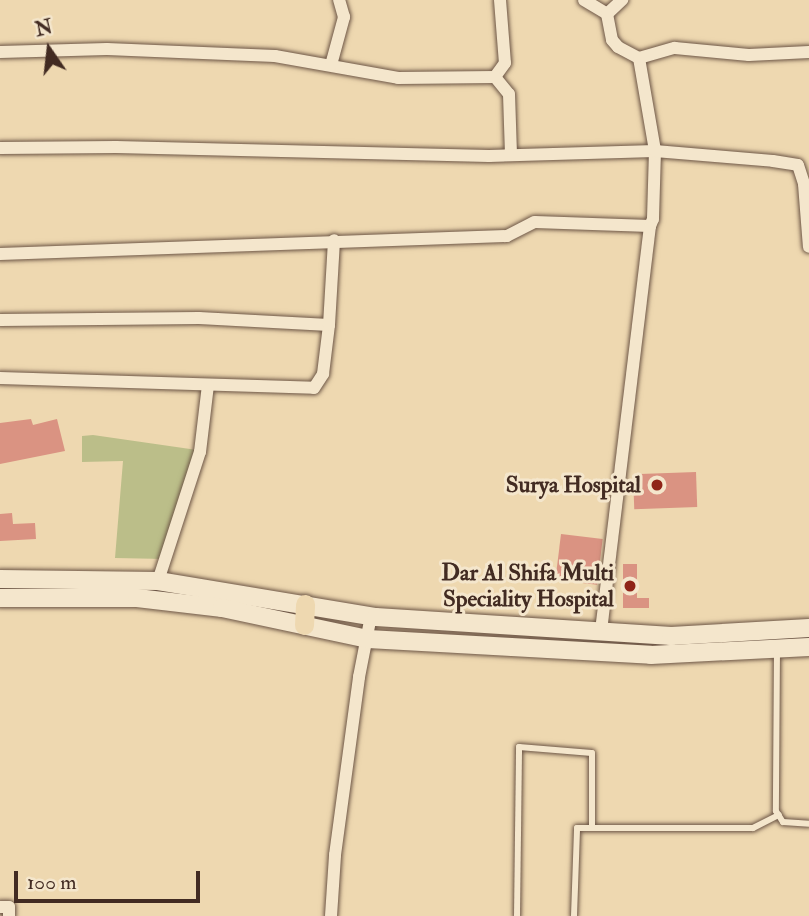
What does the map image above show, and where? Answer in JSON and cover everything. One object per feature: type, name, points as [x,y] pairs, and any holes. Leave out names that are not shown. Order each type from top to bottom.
[{"type":"main road","points":[[0,579],[158,581],[371,616],[671,636],[809,628]]},
{"type":"main road","points":[[0,598],[137,598],[222,608],[368,639],[651,655],[809,647]]},
{"type":"main road","points":[[304,625],[305,604]]},
{"type":"street","points":[[331,65],[344,17],[339,0]]},
{"type":"street","points":[[495,77],[505,63],[500,0]]},
{"type":"street","points":[[584,0],[607,14],[612,40],[618,47],[639,58],[674,48],[749,55],[809,52]]},
{"type":"street","points":[[607,14],[622,0]]},
{"type":"street","points":[[0,52],[107,49],[275,56],[398,78],[495,77]]},
{"type":"street","points":[[601,631],[653,219],[655,151],[639,58]]},
{"type":"street","points":[[495,77],[509,94],[511,155]]},
{"type":"street","points":[[0,148],[116,147],[511,155],[655,151],[799,165],[804,184],[809,247]]},
{"type":"street","points":[[0,254],[334,240],[507,236],[535,222],[650,226]]},
{"type":"street","points":[[0,378],[314,388],[323,374],[334,240]]},
{"type":"street","points":[[0,320],[199,318],[329,325]]},
{"type":"street","points":[[158,581],[200,452],[208,385]]},
{"type":"street","points":[[331,916],[352,732],[371,616]]},
{"type":"street","points":[[0,907],[9,906],[9,916]]},
{"type":"lane","points":[[777,630],[775,796],[783,822],[809,824]]},
{"type":"lane","points":[[517,916],[519,747],[592,753],[592,827]]},
{"type":"lane","points":[[574,916],[577,828],[753,828],[779,815]]},
{"type":"green space","points":[[93,435],[197,450],[165,559],[115,558],[123,461],[82,462],[82,436]]},
{"type":"building","points":[[31,419],[33,425],[57,419],[65,451],[0,464],[0,423]]},
{"type":"building","points":[[696,472],[697,507],[634,509],[633,474]]},
{"type":"building","points":[[12,513],[13,524],[35,523],[36,539],[0,541],[0,514]]},
{"type":"building","points":[[561,534],[603,539],[597,585],[555,580]]},
{"type":"building","points":[[623,564],[637,564],[637,598],[649,598],[649,608],[623,608]]},
{"type":"place","name":"Surya Hospital","points":[[657,485]]},
{"type":"place","name":"Dar Al Shifa Multi Speciality Hospital","points":[[630,586]]}]
